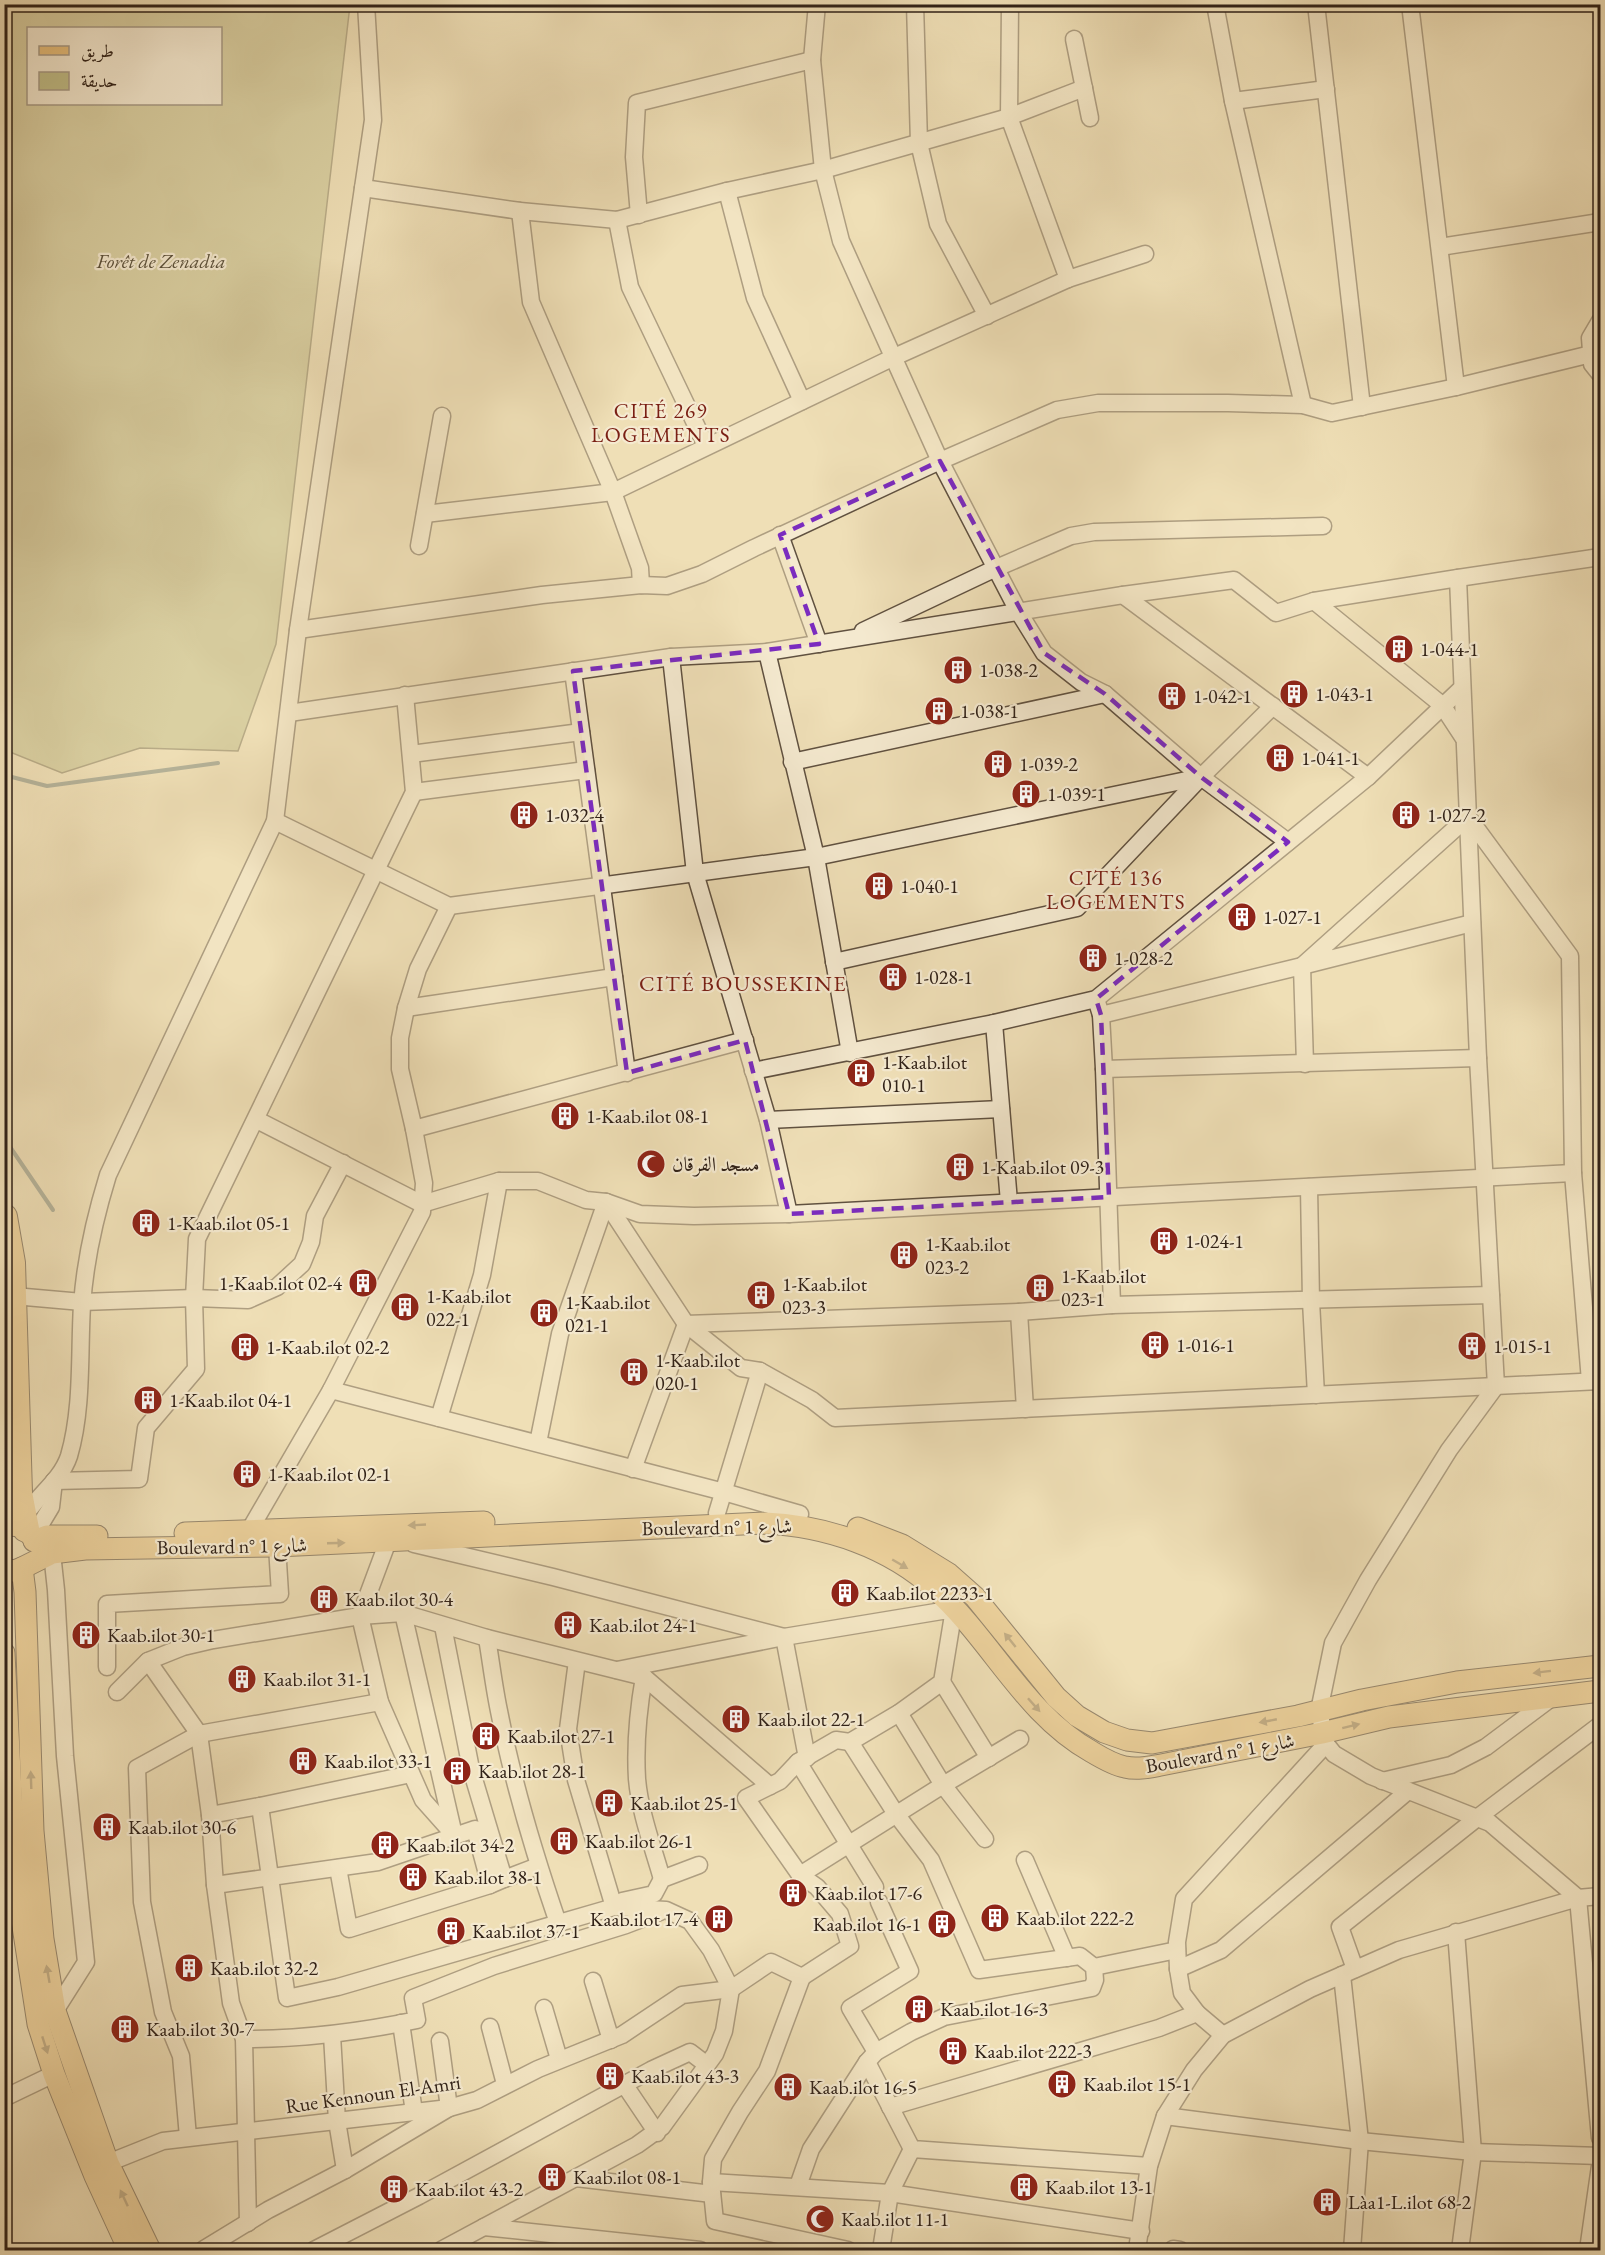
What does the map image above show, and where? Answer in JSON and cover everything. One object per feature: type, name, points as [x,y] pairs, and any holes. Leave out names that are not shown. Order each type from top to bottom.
[{"type":"highway","points":[[4,1217],[12,1263],[19,1493],[23,1529]]},
{"type":"main road","name":"Boulevard n° شارع 1","points":[[23,1529],[47,1536],[249,1531],[598,1516],[717,1513],[800,1514],[856,1527],[932,1562],[975,1597],[1056,1696],[1077,1716],[1104,1732],[1127,1740],[1152,1743],[1457,1682],[1600,1666]]},
{"type":"main road","name":"Boulevard n° شارع 1","points":[[18,1568],[52,1553],[86,1549],[277,1546],[765,1523],[807,1527],[850,1539],[877,1550],[914,1572],[954,1609],[1011,1679],[1053,1725],[1087,1749],[1124,1767],[1134,1768],[1161,1766],[1324,1739],[1389,1717],[1600,1691]]},
{"type":"main road","points":[[23,1529],[35,1551],[18,1568],[25,1592],[33,1831],[43,1939],[55,2011],[108,2163],[150,2250]]},
{"type":"main road","points":[[4,1653],[13,1831],[22,1920],[38,2024],[54,2074],[95,2176],[129,2250]]},
{"type":"street","points":[[23,1529],[68,1458],[75,1421],[82,1302],[97,1212],[108,1175],[275,821],[298,630],[373,120],[366,4]]},
{"type":"street","points":[[817,4],[812,60],[823,170],[841,241],[940,461],[994,569],[1044,653],[1081,682],[1105,694],[1201,777],[1288,842]]},
{"type":"street","points":[[915,4],[919,143],[938,224],[987,316]]},
{"type":"street","points":[[1010,4],[1009,117],[1068,279]]},
{"type":"street","points":[[1215,4],[1233,101],[1303,405]]},
{"type":"street","points":[[1316,4],[1362,407]]},
{"type":"street","points":[[1410,4],[1456,387]]},
{"type":"street","points":[[1074,39],[1090,118]]},
{"type":"street","points":[[639,215],[634,157],[637,103],[812,60]]},
{"type":"street","points":[[363,188],[520,211],[617,220],[727,191],[823,170],[919,143],[1009,117],[1084,88]]},
{"type":"street","points":[[1233,101],[1326,88]]},
{"type":"street","points":[[727,191],[755,298],[802,401]]},
{"type":"street","points":[[520,211],[531,302],[613,492],[640,568],[640,585]]},
{"type":"street","points":[[617,220],[630,287],[706,446]]},
{"type":"street","points":[[1440,247],[1600,222]]},
{"type":"street","points":[[425,514],[613,492],[892,358],[1068,279],[1145,254]]},
{"type":"street","points":[[1600,321],[1590,338],[1592,364],[1600,374]]},
{"type":"street","points":[[298,630],[542,595],[640,585],[667,586],[702,574],[940,461],[1057,410],[1098,403],[1303,405],[1332,413],[1456,387],[1591,354]]},
{"type":"street","points":[[419,546],[442,416]]},
{"type":"street","points":[[843,640],[994,569],[1071,536],[1094,532],[1323,525]]},
{"type":"street","points":[[780,535],[819,644]]},
{"type":"street","points":[[289,712],[671,657],[767,652],[1018,611],[1234,580],[1276,613],[1314,601],[1600,557]]},
{"type":"street","points":[[1458,578],[1478,1058],[1496,1386],[1449,1450],[1368,1580],[1334,1643],[1319,1711],[1324,1739],[1334,1754],[1382,1781],[1490,1823],[1578,1898],[1600,2138]]},
{"type":"street","points":[[1124,595],[1368,777]]},
{"type":"street","points":[[1314,601],[1442,705],[1464,738]]},
{"type":"street","points":[[767,652],[816,857],[850,1053]]},
{"type":"street","points":[[671,657],[695,873],[768,1120],[789,1214]]},
{"type":"street","points":[[573,671],[627,1073]]},
{"type":"street","points":[[1099,1007],[1288,842],[1368,777],[1462,688]]},
{"type":"street","points":[[792,762],[1105,694]]},
{"type":"street","points":[[54,1481],[139,1479],[146,1428],[196,1369],[194,1299],[197,1239],[257,1120],[414,792],[405,695]]},
{"type":"street","points":[[834,962],[1077,908],[1201,777],[1273,706]]},
{"type":"street","points":[[411,754],[581,732]]},
{"type":"street","points":[[414,792],[586,770]]},
{"type":"street","points":[[275,821],[449,906],[816,857],[1201,777]]},
{"type":"street","points":[[1305,1064],[1302,966],[1467,817]]},
{"type":"street","points":[[606,1202],[686,1324],[741,1368],[760,1371],[812,1400],[836,1418],[1595,1381],[1573,1173],[1570,956],[1467,817]]},
{"type":"street","points":[[249,1531],[331,1390],[422,1212],[424,1183],[400,1069],[400,1038],[418,969],[449,906]]},
{"type":"street","points":[[753,1071],[994,1023],[1099,1007],[1302,966],[1472,923]]},
{"type":"street","points":[[406,1008],[614,977]]},
{"type":"street","points":[[1099,1007],[1104,1069],[1112,1305]]},
{"type":"street","points":[[994,1023],[1009,1202]]},
{"type":"street","points":[[414,1129],[745,1040]]},
{"type":"street","points":[[1104,1069],[1478,1058]]},
{"type":"street","points":[[768,1120],[1001,1109]]},
{"type":"street","points":[[257,1120],[422,1204],[499,1181],[538,1181],[586,1200],[606,1202],[640,1214],[694,1216],[789,1214],[1573,1173]]},
{"type":"street","points":[[14,1296],[82,1302],[248,1300],[277,1287],[302,1264],[311,1242],[315,1216],[343,1163]]},
{"type":"street","points":[[439,1418],[482,1275],[499,1181]]},
{"type":"street","points":[[1310,1187],[1311,1301],[1316,1395]]},
{"type":"street","points":[[538,1443],[560,1334],[606,1202]]},
{"type":"street","points":[[686,1324],[1019,1312],[1112,1305],[1491,1295]]},
{"type":"street","points":[[1019,1312],[1024,1409]]},
{"type":"street","points":[[633,1469],[686,1324]]},
{"type":"street","points":[[717,1513],[760,1371]]},
{"type":"street","points":[[331,1390],[724,1492],[800,1514]]},
{"type":"street","points":[[23,1529],[51,1507],[54,1481]]},
{"type":"street","points":[[454,1836],[423,1800],[380,1702],[360,1617],[393,1541],[554,1577],[784,1637]]},
{"type":"street","points":[[107,1667],[107,1604],[279,1594],[277,1546]]},
{"type":"street","points":[[52,1553],[65,1756],[86,1962],[55,2011]]},
{"type":"street","points":[[617,1670],[784,1637],[954,1609],[942,1682],[989,1758]]},
{"type":"street","points":[[403,1613],[454,1836]]},
{"type":"street","points":[[117,1692],[148,1661],[183,1647],[213,1640],[360,1617],[403,1613],[488,1638],[644,1677],[770,1786]]},
{"type":"street","points":[[443,1626],[471,1769],[497,1882]]},
{"type":"street","points":[[784,1637],[803,1760],[877,1894],[910,1971],[850,2008],[872,2057],[890,2107],[912,2149]]},
{"type":"street","points":[[488,1638],[498,1709],[508,1755],[538,1866],[558,1923]]},
{"type":"street","points":[[148,1661],[199,1734],[210,1815],[215,1885],[231,2003],[244,2039],[248,2223]]},
{"type":"street","points":[[577,1661],[568,1729],[576,1780],[614,1905]]},
{"type":"street","points":[[644,1677],[638,1714],[638,1781],[644,1816],[662,1879]]},
{"type":"street","points":[[848,2250],[715,2221],[712,2188],[713,2159],[740,2112],[767,2072],[802,1977],[850,1947],[840,1914],[817,1887],[800,1875],[746,1798],[780,1781],[803,1760],[836,1740],[850,1742],[899,1713],[942,1682]]},
{"type":"street","points":[[1382,1781],[1451,1766],[1486,1748],[1555,1695]]},
{"type":"street","points":[[188,2137],[181,2056],[164,2012],[142,1902],[137,1768],[199,1734],[380,1702]]},
{"type":"street","points":[[899,1713],[943,1785],[985,1839]]},
{"type":"street","points":[[1352,2250],[1360,2141],[1349,1972],[1340,1927],[1477,1818],[1600,1725]]},
{"type":"street","points":[[800,1875],[1020,1738]]},
{"type":"street","points":[[1223,2036],[1197,2013],[1182,1993],[1177,1950],[1184,1899],[1324,1739]]},
{"type":"street","points":[[798,2186],[811,2149],[872,2057],[911,2032],[944,2017],[1092,1988],[1095,1980],[1094,1967],[1080,1956],[979,1970],[931,1860],[896,1814],[850,1742]]},
{"type":"street","points":[[210,1815],[411,1774]]},
{"type":"street","points":[[1178,1968],[1221,1950],[1407,1791]]},
{"type":"street","points":[[260,1806],[287,1998],[338,1987],[654,1894],[662,1879],[699,1865]]},
{"type":"street","points":[[215,1885],[378,1862],[475,1829],[497,1882]]},
{"type":"street","points":[[1025,1860],[1067,1958]]},
{"type":"street","points":[[338,1868],[349,1929],[497,1882],[538,1866]]},
{"type":"street","points":[[1137,2250],[1149,2166],[1165,2115],[1194,2070],[1223,2036],[1310,1989],[1399,1950],[1578,1898],[1600,1896]]},
{"type":"street","points":[[441,2250],[657,2133],[688,2095],[715,2054],[724,2031],[731,1989],[711,1950],[690,1921],[666,1910],[614,1905]]},
{"type":"street","points":[[244,2039],[284,2039],[332,2035],[417,2020],[413,1998],[494,1966],[626,1925],[666,1910]]},
{"type":"street","points":[[1456,1932],[1473,2152],[1460,2250]]},
{"type":"street","points":[[1094,1967],[1177,1950]]},
{"type":"street","points":[[731,1989],[771,1962],[802,1977]]},
{"type":"street","points":[[593,1981],[611,2040]]},
{"type":"street","name":"Rue Kennoun El-Amri","points":[[108,2163],[164,2141],[188,2137],[449,2108],[477,2100],[559,2059],[622,2035],[682,1995],[731,1989]]},
{"type":"street","points":[[544,2008],[559,2059]]},
{"type":"street","points":[[890,2107],[1159,2028],[1197,2013]]},
{"type":"street","points":[[401,2023],[414,2112]]},
{"type":"street","points":[[490,2027],[505,2084]]},
{"type":"street","points":[[332,2035],[337,2121],[345,2170]]},
{"type":"street","points":[[205,2250],[449,2108],[440,2041]]},
{"type":"street","points":[[314,2250],[419,2196],[624,2084],[690,2052],[707,2065]]},
{"type":"street","points":[[4,2098],[54,2074]]},
{"type":"street","points":[[624,2084],[657,2133]]},
{"type":"street","points":[[1165,2115],[1360,2141],[1473,2152],[1600,2156]]},
{"type":"street","points":[[912,2149],[1149,2166]]},
{"type":"street","points":[[881,2250],[890,2193],[912,2149]]},
{"type":"street","points":[[1588,2250],[1600,2166]]},
{"type":"street","points":[[576,2178],[712,2188],[798,2186],[890,2193],[1141,2231]]},
{"type":"street","points":[[484,2227],[700,2250]]},
{"type":"highlighted area","points":[[940,461],[1044,653],[1105,694],[1201,777],[1288,842],[1096,999],[1101,1015],[1109,1197],[789,1214],[745,1040],[627,1073],[573,671],[819,644],[780,535]]},
{"type":"green space","name":"Forêt de Zenadia","points":[[4,5],[350,5],[276,644],[238,751],[140,748],[62,773],[5,750]]},
{"type":"waterway","points":[[4,775],[47,786],[218,763]]},
{"type":"waterway","points":[[4,1138],[53,1210]]},
{"type":"place","name":"1-044-1","points":[[1399,649]]},
{"type":"place","name":"1-038-2","points":[[958,670]]},
{"type":"place","name":"1-043-1","points":[[1294,694]]},
{"type":"place","name":"1-042-1","points":[[1172,696]]},
{"type":"place","name":"1-038-1","points":[[939,711]]},
{"type":"place","name":"1-041-1","points":[[1280,758]]},
{"type":"place","name":"1-039-2","points":[[998,764]]},
{"type":"place","name":"1-039-1","points":[[1026,794]]},
{"type":"place","name":"1-032-4","points":[[524,815]]},
{"type":"place","name":"1-027-2","points":[[1406,815]]},
{"type":"place","name":"1-040-1","points":[[879,886]]},
{"type":"place","name":"1-027-1","points":[[1242,917]]},
{"type":"place","name":"1-028-2","points":[[1093,958]]},
{"type":"place","name":"1-028-1","points":[[893,977]]},
{"type":"place","name":"1-Kaab.ilot 010-1","points":[[861,1073]]},
{"type":"place","name":"1-Kaab.ilot 08-1","points":[[565,1116]]},
{"type":"place","name":"مسجد الفرقان","points":[[651,1164]]},
{"type":"place","name":"1-Kaab.ilot 09-3","points":[[960,1167]]},
{"type":"place","name":"1-Kaab.ilot 05-1","points":[[146,1223]]},
{"type":"place","name":"1-024-1","points":[[1164,1241]]},
{"type":"place","name":"1-Kaab.ilot 023-2","points":[[904,1255]]},
{"type":"place","name":"1-Kaab.ilot 02-4","points":[[363,1283]]},
{"type":"place","name":"1-Kaab.ilot 023-1","points":[[1040,1288]]},
{"type":"place","name":"1-Kaab.ilot 023-3","points":[[761,1295]]},
{"type":"place","name":"1-Kaab.ilot 022-1","points":[[405,1307]]},
{"type":"place","name":"1-Kaab.ilot 021-1","points":[[544,1313]]},
{"type":"place","name":"1-016-1","points":[[1155,1345]]},
{"type":"place","name":"1-015-1","points":[[1472,1346]]},
{"type":"place","name":"1-Kaab.ilot 02-2","points":[[245,1347]]},
{"type":"place","name":"1-Kaab.ilot 020-1","points":[[634,1372]]},
{"type":"place","name":"1-Kaab.ilot 04-1","points":[[148,1400]]},
{"type":"place","name":"1-Kaab.ilot 02-1","points":[[247,1474]]},
{"type":"place","name":"Kaab.ilot 2233-1","points":[[845,1593]]},
{"type":"place","name":"Kaab.ilot 30-4","points":[[324,1599]]},
{"type":"place","name":"Kaab.ilot 24-1","points":[[568,1625]]},
{"type":"place","name":"Kaab.ilot 30-1","points":[[86,1635]]},
{"type":"place","name":"Kaab.ilot 31-1","points":[[242,1679]]},
{"type":"place","name":"Kaab.ilot 22-1","points":[[736,1719]]},
{"type":"place","name":"Kaab.ilot 27-1","points":[[486,1736]]},
{"type":"place","name":"Kaab.ilot 33-1","points":[[303,1761]]},
{"type":"place","name":"Kaab.ilot 28-1","points":[[457,1771]]},
{"type":"place","name":"Kaab.ilot 25-1","points":[[609,1803]]},
{"type":"place","name":"Kaab.ilot 30-6","points":[[107,1827]]},
{"type":"place","name":"Kaab.ilot 26-1","points":[[564,1841]]},
{"type":"place","name":"Kaab.ilot 34-2","points":[[385,1845]]},
{"type":"place","name":"Kaab.ilot 38-1","points":[[413,1877]]},
{"type":"place","name":"Kaab.ilot 17-6","points":[[793,1893]]},
{"type":"place","name":"Kaab.ilot 222-2","points":[[995,1918]]},
{"type":"place","name":"Kaab.ilot 17-4","points":[[719,1919]]},
{"type":"place","name":"Kaab.ilot 16-1","points":[[942,1924]]},
{"type":"place","name":"Kaab.ilot 37-1","points":[[451,1931]]},
{"type":"place","name":"Kaab.ilot 32-2","points":[[189,1968]]},
{"type":"place","name":"Kaab.ilot 16-3","points":[[919,2009]]},
{"type":"place","name":"Kaab.ilot 30-7","points":[[125,2029]]},
{"type":"place","name":"Kaab.ilot 222-3","points":[[953,2051]]},
{"type":"place","name":"Kaab.ilot 43-3","points":[[610,2076]]},
{"type":"place","name":"Kaab.ilot 15-1","points":[[1062,2084]]},
{"type":"place","name":"Kaab.ilot 16-5","points":[[788,2087]]},
{"type":"place","name":"Kaab.ilot 08-1","points":[[552,2177]]},
{"type":"place","name":"Kaab.ilot 13-1","points":[[1024,2187]]},
{"type":"place","name":"Kaab.ilot 43-2","points":[[394,2189]]},
{"type":"place","name":"Làa1-L.ilot 68-2","points":[[1327,2202]]},
{"type":"place","name":"Kaab.ilot 11-1","points":[[820,2219]]},
{"type":"district","name":"CITÉ 269 LOGEMENTS","points":[[661,423]]},
{"type":"district","name":"CITÉ 136 LOGEMENTS","points":[[1116,890]]},
{"type":"district","name":"CITÉ BOUSSEKINE","points":[[743,983]]}]
